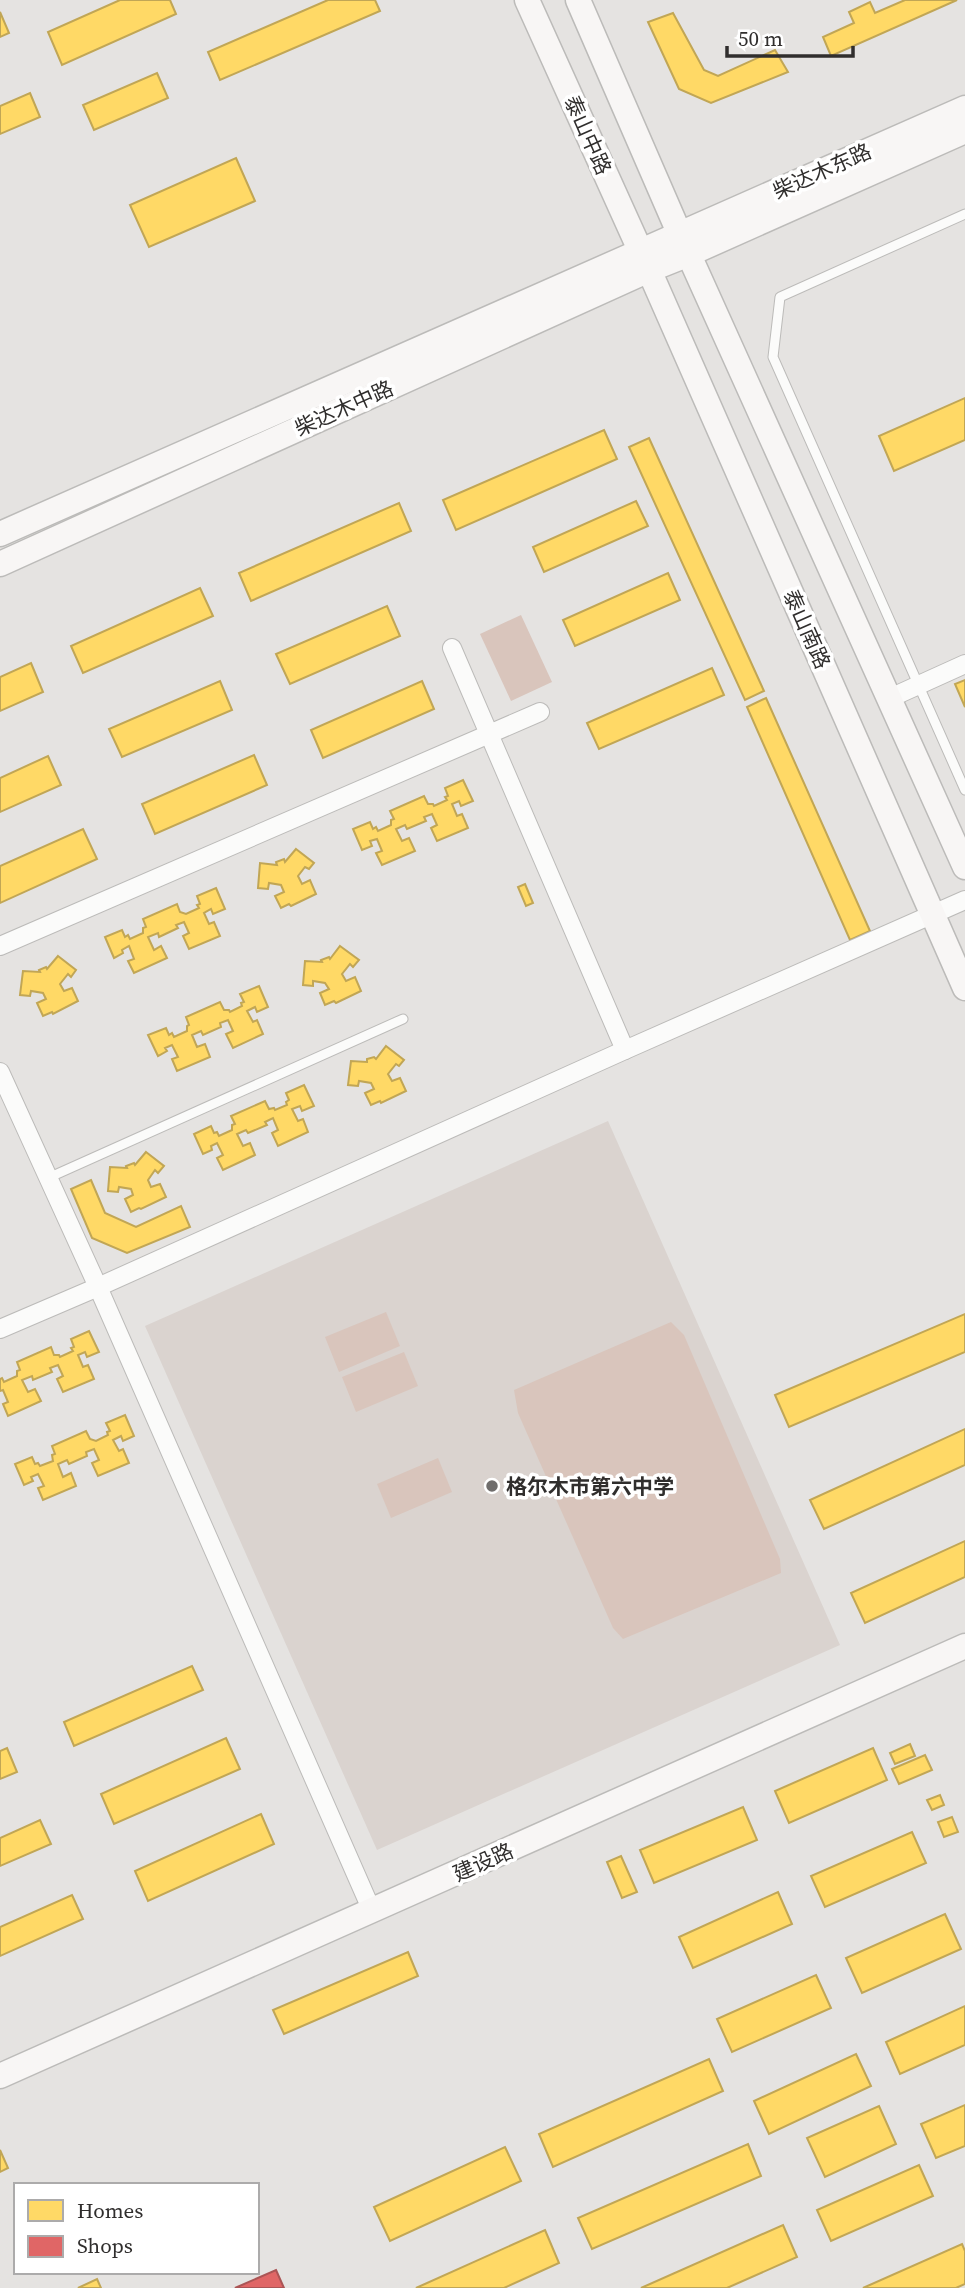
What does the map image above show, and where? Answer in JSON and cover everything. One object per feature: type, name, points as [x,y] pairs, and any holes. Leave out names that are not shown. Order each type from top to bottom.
[{"type":"street","name":"泰山中路","points":[[527,0],[644,260]]},
{"type":"street","points":[[578,0],[965,867]]},
{"type":"street","name":"柴达木东路","points":[[685,244],[965,108]]},
{"type":"street","name":"柴达木东路","points":[[685,244],[965,131]]},
{"type":"street","name":"柴达木中路","points":[[0,534],[685,244]]},
{"type":"street","name":"柴达木中路","points":[[0,564],[644,260]]},
{"type":"street","name":"泰山南路","points":[[644,260],[965,988]]},
{"type":"street","points":[[452,648],[625,1050]]},
{"type":"street","points":[[890,698],[965,664]]},
{"type":"street","points":[[0,946],[540,712]]},
{"type":"street","points":[[0,1329],[965,900]]},
{"type":"street","points":[[0,1072],[98,1287],[372,1911]]},
{"type":"street","name":"建设路","points":[[0,2076],[965,1647]]},
{"type":"lane","points":[[965,214],[780,297],[773,356],[965,790]]},
{"type":"lane","points":[[48,1178],[403,1019]]},
{"type":"shaded area","points":[[521,615],[552,682],[511,701],[480,634]]},
{"type":"shaded area","name":"格尔木市第六中学","points":[[608,1121],[840,1645],[377,1850],[145,1326]]},
{"type":"shaded area","points":[[386,1312],[400,1346],[339,1372],[325,1337]]},
{"type":"shaded area","points":[[671,1322],[684,1335],[780,1559],[781,1573],[623,1639],[613,1628],[518,1413],[514,1390]]},
{"type":"shaded area","points":[[404,1352],[418,1386],[356,1412],[342,1377]]},
{"type":"shaded area","points":[[438,1458],[452,1492],[391,1518],[377,1484]]},
{"type":"building: Homes","points":[[120,0],[170,0],[176,14],[62,65],[48,32]]},
{"type":"building: Homes","points":[[328,0],[375,0],[380,11],[220,80],[208,52]]},
{"type":"building: Homes","points":[[905,0],[957,0],[831,56],[823,37],[854,23],[849,12],[870,2],[875,13]]},
{"type":"building: Homes","points":[[0,12],[9,33],[0,37]]},
{"type":"building: Homes","points":[[673,13],[704,70],[718,76],[775,50],[788,72],[711,103],[679,89],[648,22]]},
{"type":"building: Homes","points":[[157,73],[168,98],[94,130],[83,105]]},
{"type":"building: Homes","points":[[30,93],[40,117],[0,134],[0,106]]},
{"type":"building: Homes","points":[[236,158],[255,201],[149,247],[130,205]]},
{"type":"building: Homes","points":[[965,398],[965,440],[894,471],[879,436]]},
{"type":"building: Homes","points":[[604,430],[617,459],[456,530],[443,500]]},
{"type":"building: Homes","points":[[649,438],[764,691],[745,700],[629,447]]},
{"type":"building: Homes","points":[[636,501],[648,526],[544,572],[533,547]]},
{"type":"building: Homes","points":[[399,503],[411,531],[251,601],[239,573]]},
{"type":"building: Homes","points":[[668,573],[680,600],[575,646],[563,620]]},
{"type":"building: Homes","points":[[200,588],[213,616],[83,673],[71,646]]},
{"type":"building: Homes","points":[[387,606],[400,636],[290,684],[276,654]]},
{"type":"building: Homes","points":[[31,663],[43,692],[0,711],[0,677]]},
{"type":"building: Homes","points":[[712,668],[724,695],[599,749],[587,723]]},
{"type":"building: Homes","points":[[965,680],[965,707],[955,684]]},
{"type":"building: Homes","points":[[220,681],[232,710],[122,757],[109,729]]},
{"type":"building: Homes","points":[[422,681],[434,709],[323,758],[311,730]]},
{"type":"building: Homes","points":[[766,698],[870,931],[850,940],[747,707]]},
{"type":"building: Homes","points":[[254,755],[267,785],[155,834],[142,804]]},
{"type":"building: Homes","points":[[48,756],[61,785],[0,812],[0,778]]},
{"type":"building: Homes","points":[[463,780],[473,801],[461,806],[459,801],[452,804],[457,816],[462,814],[468,828],[437,841],[431,828],[437,825],[432,814],[424,817],[426,821],[407,829],[405,825],[396,829],[402,841],[409,838],[415,851],[382,865],[376,853],[382,851],[377,839],[370,841],[372,846],[362,850],[353,829],[370,822],[373,829],[376,827],[378,831],[391,825],[391,820],[394,819],[390,811],[424,796],[428,804],[434,806],[447,800],[445,788]]},
{"type":"building: Homes","points":[[83,829],[97,859],[0,903],[0,866]]},
{"type":"building: Homes","points":[[296,849],[314,863],[309,869],[305,867],[298,876],[302,884],[310,880],[316,894],[281,908],[275,896],[284,892],[281,885],[269,883],[268,889],[258,888],[260,863],[277,865],[276,862],[284,859],[285,862]]},
{"type":"building: Homes","points":[[525,884],[533,903],[526,906],[518,887]]},
{"type":"building: Homes","points":[[216,888],[225,909],[213,914],[211,909],[204,913],[209,924],[214,922],[220,936],[189,949],[183,936],[189,933],[184,922],[159,937],[158,933],[148,937],[154,950],[161,946],[167,958],[134,973],[128,961],[134,959],[129,946],[114,958],[105,937],[122,930],[125,937],[128,935],[130,939],[143,933],[143,928],[146,927],[143,919],[177,904],[180,912],[186,914],[199,908],[197,896]]},
{"type":"building: Homes","points":[[340,946],[359,960],[353,967],[350,964],[342,974],[346,981],[355,977],[361,991],[336,1003],[334,1001],[325,1005],[320,993],[329,989],[325,983],[313,981],[313,986],[303,985],[305,961],[322,962],[321,960],[330,959]]},
{"type":"building: Homes","points":[[58,956],[76,970],[71,977],[68,974],[60,984],[64,991],[72,988],[78,1001],[53,1014],[52,1012],[43,1016],[37,1003],[46,999],[43,993],[31,991],[30,996],[20,995],[23,971],[40,972],[39,970],[46,967],[47,969]]},
{"type":"building: Homes","points":[[259,986],[268,1007],[257,1012],[255,1007],[247,1011],[253,1022],[257,1020],[263,1034],[233,1048],[226,1034],[233,1031],[228,1020],[220,1023],[221,1027],[203,1035],[201,1031],[192,1035],[197,1047],[205,1044],[210,1057],[177,1071],[172,1059],[178,1057],[172,1045],[158,1056],[148,1035],[166,1028],[169,1035],[172,1033],[174,1037],[187,1031],[189,1025],[186,1017],[220,1002],[224,1010],[230,1012],[242,1006],[241,1003],[244,1002],[240,994]]},
{"type":"building: Homes","points":[[386,1046],[404,1060],[399,1066],[396,1064],[388,1074],[392,1081],[400,1078],[406,1091],[371,1105],[365,1093],[374,1089],[371,1083],[359,1081],[358,1086],[348,1085],[351,1061],[367,1062],[367,1059],[376,1059]]},
{"type":"building: Homes","points":[[304,1085],[314,1106],[302,1111],[300,1106],[292,1109],[298,1121],[303,1119],[308,1132],[278,1146],[272,1133],[278,1130],[273,1118],[265,1122],[267,1125],[248,1133],[246,1130],[237,1134],[243,1146],[250,1143],[255,1155],[223,1170],[217,1158],[223,1155],[217,1143],[211,1146],[212,1150],[203,1154],[194,1134],[211,1126],[219,1136],[232,1130],[232,1125],[235,1124],[231,1116],[265,1101],[269,1109],[275,1110],[287,1105],[289,1100],[286,1093]]},
{"type":"building: Homes","points":[[146,1152],[164,1166],[158,1173],[155,1170],[148,1180],[151,1187],[160,1184],[166,1197],[131,1212],[125,1199],[133,1195],[131,1189],[119,1187],[118,1192],[108,1191],[110,1167],[127,1168],[126,1166],[135,1165]]},
{"type":"building: Homes","points":[[91,1180],[105,1213],[136,1227],[181,1206],[190,1227],[127,1253],[92,1238],[71,1189]]},
{"type":"building: Homes","points":[[965,1314],[965,1352],[789,1427],[775,1395]]},
{"type":"building: Homes","points":[[89,1331],[99,1352],[87,1357],[85,1352],[78,1355],[83,1367],[88,1365],[94,1379],[63,1392],[57,1379],[63,1376],[58,1365],[50,1368],[52,1372],[33,1380],[32,1376],[22,1380],[28,1392],[35,1389],[41,1401],[8,1416],[3,1404],[8,1402],[3,1390],[0,1391],[0,1379],[4,1382],[17,1376],[17,1371],[20,1370],[17,1362],[51,1347],[54,1355],[60,1357],[73,1351],[71,1339]]},
{"type":"building: Homes","points":[[125,1415],[134,1436],[123,1441],[121,1436],[113,1440],[119,1451],[123,1449],[129,1463],[98,1476],[92,1463],[99,1460],[94,1449],[86,1452],[87,1456],[69,1464],[67,1460],[58,1464],[63,1477],[71,1473],[76,1486],[43,1500],[38,1488],[44,1486],[38,1474],[31,1477],[33,1481],[24,1485],[15,1464],[32,1457],[35,1464],[40,1466],[53,1461],[52,1455],[55,1454],[52,1446],[86,1431],[90,1439],[96,1441],[108,1435],[107,1432],[110,1431],[106,1423]]},
{"type":"building: Homes","points":[[965,1429],[965,1465],[824,1529],[810,1500]]},
{"type":"building: Homes","points":[[965,1541],[965,1577],[865,1623],[851,1593]]},
{"type":"building: Homes","points":[[192,1666],[203,1690],[74,1746],[64,1722]]},
{"type":"building: Homes","points":[[226,1738],[240,1769],[114,1824],[101,1794]]},
{"type":"building: Homes","points":[[910,1744],[915,1756],[895,1764],[890,1753]]},
{"type":"building: Homes","points":[[7,1748],[17,1772],[0,1779],[0,1751]]},
{"type":"building: Homes","points":[[873,1748],[887,1780],[789,1823],[775,1791]]},
{"type":"building: Homes","points":[[925,1755],[932,1770],[899,1784],[892,1769]]},
{"type":"building: Homes","points":[[940,1795],[944,1805],[932,1810],[927,1800]]},
{"type":"building: Homes","points":[[743,1807],[757,1840],[654,1883],[640,1850]]},
{"type":"building: Homes","points":[[261,1814],[274,1844],[148,1901],[135,1871]]},
{"type":"building: Homes","points":[[952,1817],[958,1832],[944,1837],[938,1822]]},
{"type":"building: Homes","points":[[40,1820],[51,1844],[0,1866],[0,1838]]},
{"type":"building: Homes","points":[[912,1832],[926,1863],[825,1907],[811,1876]]},
{"type":"building: Homes","points":[[621,1856],[637,1892],[622,1898],[607,1862]]},
{"type":"building: Homes","points":[[778,1892],[792,1924],[693,1968],[679,1937]]},
{"type":"building: Homes","points":[[72,1895],[83,1919],[0,1956],[0,1927]]},
{"type":"building: Homes","points":[[945,1914],[961,1949],[862,1993],[846,1958]]},
{"type":"building: Homes","points":[[408,1952],[418,1976],[284,2034],[273,2010]]},
{"type":"building: Homes","points":[[816,1975],[831,2008],[732,2052],[717,2019]]},
{"type":"building: Homes","points":[[965,2006],[965,2045],[900,2074],[886,2042]]},
{"type":"building: Homes","points":[[856,2054],[871,2086],[769,2134],[754,2101]]},
{"type":"building: Homes","points":[[709,2059],[723,2091],[553,2167],[539,2134]]},
{"type":"building: Homes","points":[[965,2105],[965,2146],[936,2158],[921,2124]]},
{"type":"building: Homes","points":[[879,2106],[896,2144],[825,2177],[807,2138]]},
{"type":"building: Homes","points":[[748,2144],[761,2176],[592,2249],[578,2218]]},
{"type":"building: Homes","points":[[505,2147],[521,2181],[390,2241],[374,2207]]},
{"type":"building: Homes","points":[[0,2150],[8,2168],[0,2172]]},
{"type":"building: Homes","points":[[919,2165],[933,2196],[831,2241],[817,2210]]},
{"type":"building: Homes","points":[[783,2225],[797,2257],[727,2288],[641,2288]]},
{"type":"building: Homes","points":[[545,2230],[559,2263],[504,2288],[416,2288]]},
{"type":"building: Homes","points":[[962,2244],[965,2251],[965,2284],[956,2288],[863,2288]]},
{"type":"building: Homes","points":[[97,2279],[101,2288],[78,2288]]},
{"type":"building: Shops","points":[[276,2270],[284,2288],[235,2288]]},
{"type":"place","name":"格尔木市第六中学","points":[[492,1486]]}]
